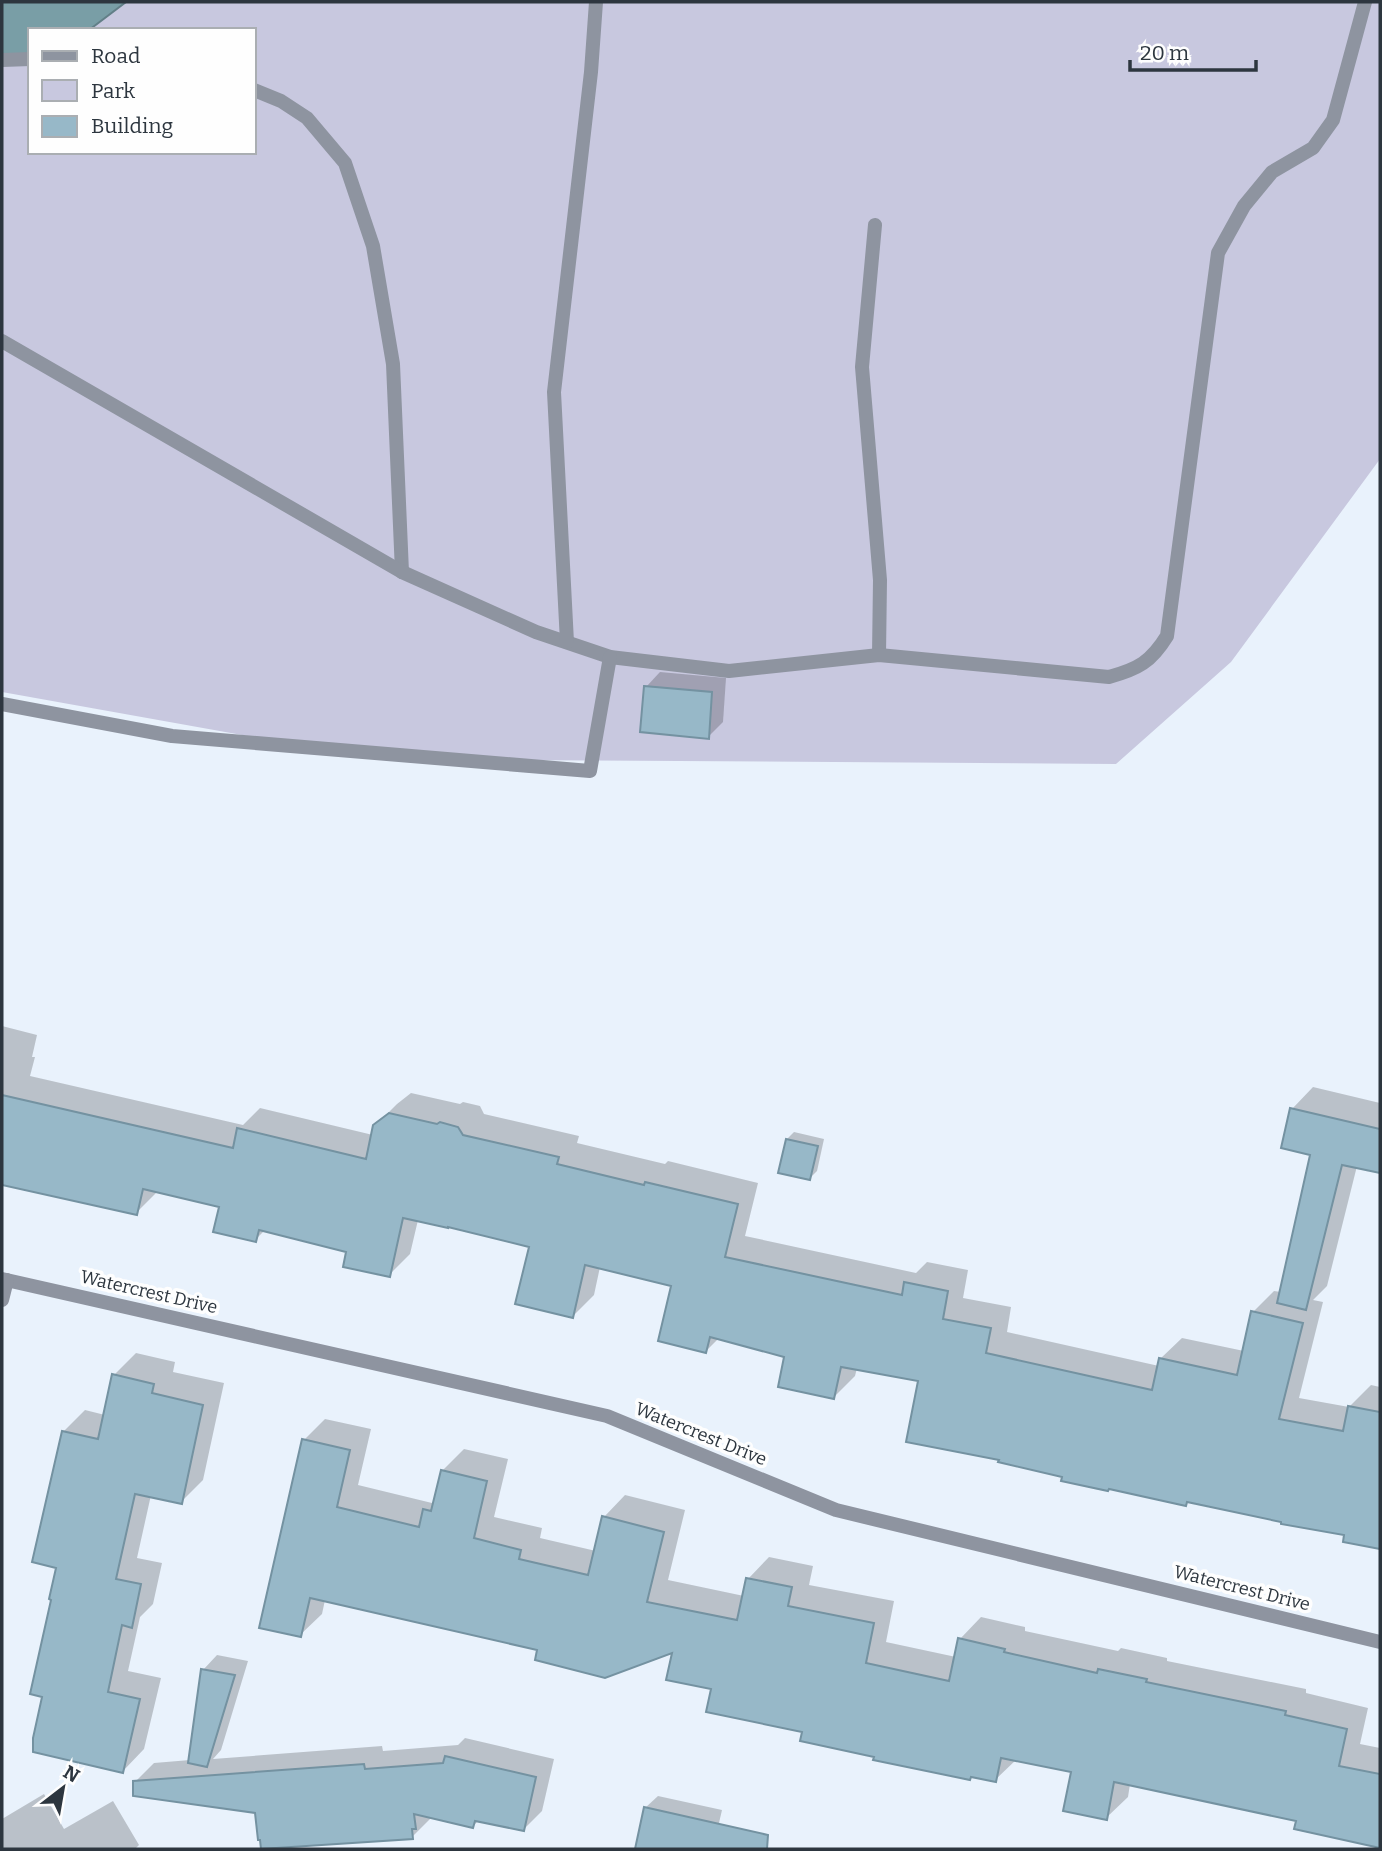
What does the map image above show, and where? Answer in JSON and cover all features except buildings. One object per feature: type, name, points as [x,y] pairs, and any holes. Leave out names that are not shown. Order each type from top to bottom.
[{"type":"street","points":[[567,642],[554,392],[591,72],[596,2]]},
{"type":"street","points":[[2,341],[402,572],[536,632],[610,657],[729,671],[879,654],[1109,677],[1145,663],[1158,652],[1167,636],[1218,253],[1244,206],[1272,172],[1313,148],[1333,120],[1365,2]]},
{"type":"street","points":[[2,60],[28,59]]},
{"type":"street","points":[[256,91],[307,118],[345,163],[373,246],[393,364],[402,572]]},
{"type":"street","points":[[875,225],[862,367],[880,580],[879,654]]},
{"type":"street","points":[[2,704],[172,736],[590,771],[610,657]]},
{"type":"street","points":[[2,1300],[4,1279]]},
{"type":"street","name":"Watercrest Drive","points":[[4,1279],[607,1416],[836,1510],[1380,1642]]},
{"type":"green space","points":[[2,2],[1380,2],[1380,459],[1231,662],[1116,764],[375,759],[2,692]]},
{"type":"shaded area","points":[[2,2],[126,2],[92,28],[28,28],[28,62],[2,55]]}]
